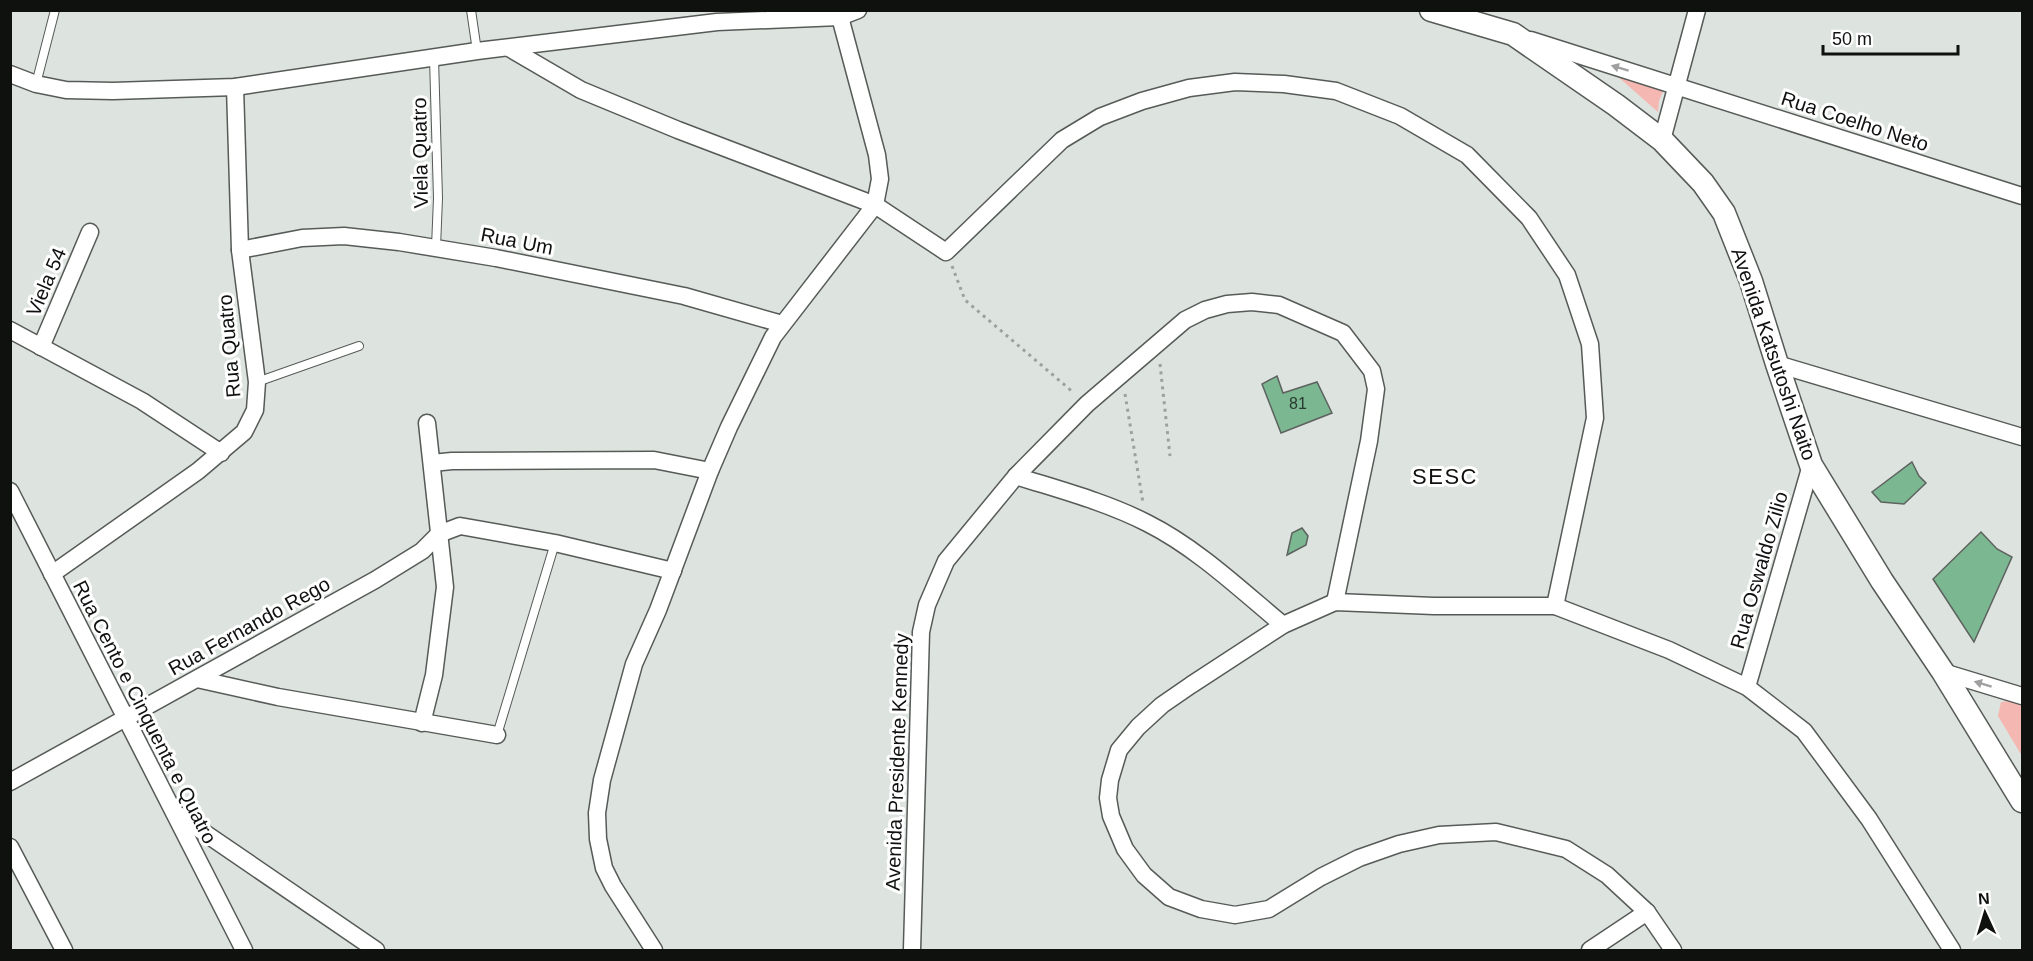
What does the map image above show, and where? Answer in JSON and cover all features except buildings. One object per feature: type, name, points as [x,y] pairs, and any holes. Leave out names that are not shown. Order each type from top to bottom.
[{"type":"main road","name":"Avenida Katsutoshi Naito","points":[[1431,10],[1513,34],[1616,105],[1662,140],[1704,183],[1724,213],[1751,280],[1811,465],[1882,581],[1943,672],[2021,797]]},
{"type":"street","points":[[10,74],[36,84],[66,90],[113,91],[235,87],[477,51],[717,22],[840,16],[858,10]]},
{"type":"street","points":[[1662,140],[1697,10]]},
{"type":"street","points":[[654,951],[604,868],[598,838],[597,813],[602,780],[634,664],[658,610],[729,427],[772,337],[875,205],[880,179],[877,155],[840,16]]},
{"type":"street","name":"Rua Coelho Neto","points":[[1513,34],[2022,196]]},
{"type":"street","points":[[509,48],[581,90],[678,130],[875,205],[946,252],[1062,140],[1100,117],[1142,100],[1189,88],[1235,82],[1284,84],[1336,92],[1400,116],[1467,155],[1529,218],[1567,275],[1590,344],[1595,418],[1555,606]]},
{"type":"street","name":"Rua Quatro","points":[[52,574],[221,453],[244,432],[255,410],[256,382],[240,250],[235,87]]},
{"type":"street","name":"Viela 54","points":[[41,348],[90,232]]},
{"type":"street","name":"Rua Um","points":[[240,250],[302,238],[344,236],[436,248],[684,296],[782,324]]},
{"type":"street","name":"Avenida Presidente Kennedy","points":[[912,951],[921,632],[927,605],[946,561],[1016,476],[1087,404],[1185,320],[1205,310],[1227,304],[1252,302],[1279,305],[1343,333],[1372,371],[1376,388],[1369,441],[1335,602]]},
{"type":"street","points":[[10,330],[142,401],[221,453]]},
{"type":"street","points":[[1777,364],[2022,436]]},
{"type":"street","points":[[422,723],[434,675],[445,587],[427,423]]},
{"type":"street","points":[[432,464],[452,461],[654,460],[710,471]]},
{"type":"street","name":"Rua Oswaldo Zilio","points":[[1747,687],[1811,465]]},
{"type":"street","points":[[1016,476],[1085,498],[1147,523],[1187,548],[1283,625]]},
{"type":"street","name":"Rua Cento e Cinquenta e Quatro","points":[[10,491],[244,951]]},
{"type":"street","points":[[439,534],[460,526],[471,526],[555,543],[673,572]]},
{"type":"street","name":"Rua Fernando Rego","points":[[10,782],[125,720],[401,564],[422,551],[439,534]]},
{"type":"street","points":[[1673,951],[1647,912],[1607,875],[1566,849],[1496,832],[1439,835],[1399,844],[1359,858],[1269,909],[1235,915],[1201,909],[1169,897],[1144,875],[1125,849],[1111,816],[1108,798],[1110,780],[1119,750],[1138,726],[1162,705],[1283,625],[1335,602],[1434,606],[1555,606],[1669,650],[1747,687],[1804,731],[1869,819],[1952,951]]},
{"type":"street","points":[[1943,672],[2022,696]]},
{"type":"street","points":[[197,679],[278,697],[497,735]]},
{"type":"street","points":[[171,810],[376,951]]},
{"type":"street","points":[[10,847],[64,951]]},
{"type":"street","points":[[1590,951],[1647,912]]},
{"type":"lane","points":[[36,84],[55,10]]},
{"type":"lane","points":[[471,10],[477,51]]},
{"type":"lane","name":"Viela Quatro","points":[[434,58],[438,198],[436,248]]},
{"type":"lane","points":[[256,382],[359,346]]},
{"type":"lane","points":[[497,735],[555,543]]},
{"type":"path","points":[[946,252],[965,300],[1087,404]]},
{"type":"path","points":[[1160,356],[1170,456]]},
{"type":"path","points":[[1124,389],[1144,508]]},
{"type":"shaded area","points":[[1616,75],[1663,91],[1658,112]]},
{"type":"shaded area","points":[[2001,702],[2022,703],[2022,756],[1998,716]]},
{"type":"district","name":"SESC","points":[[1445,476]]}]
